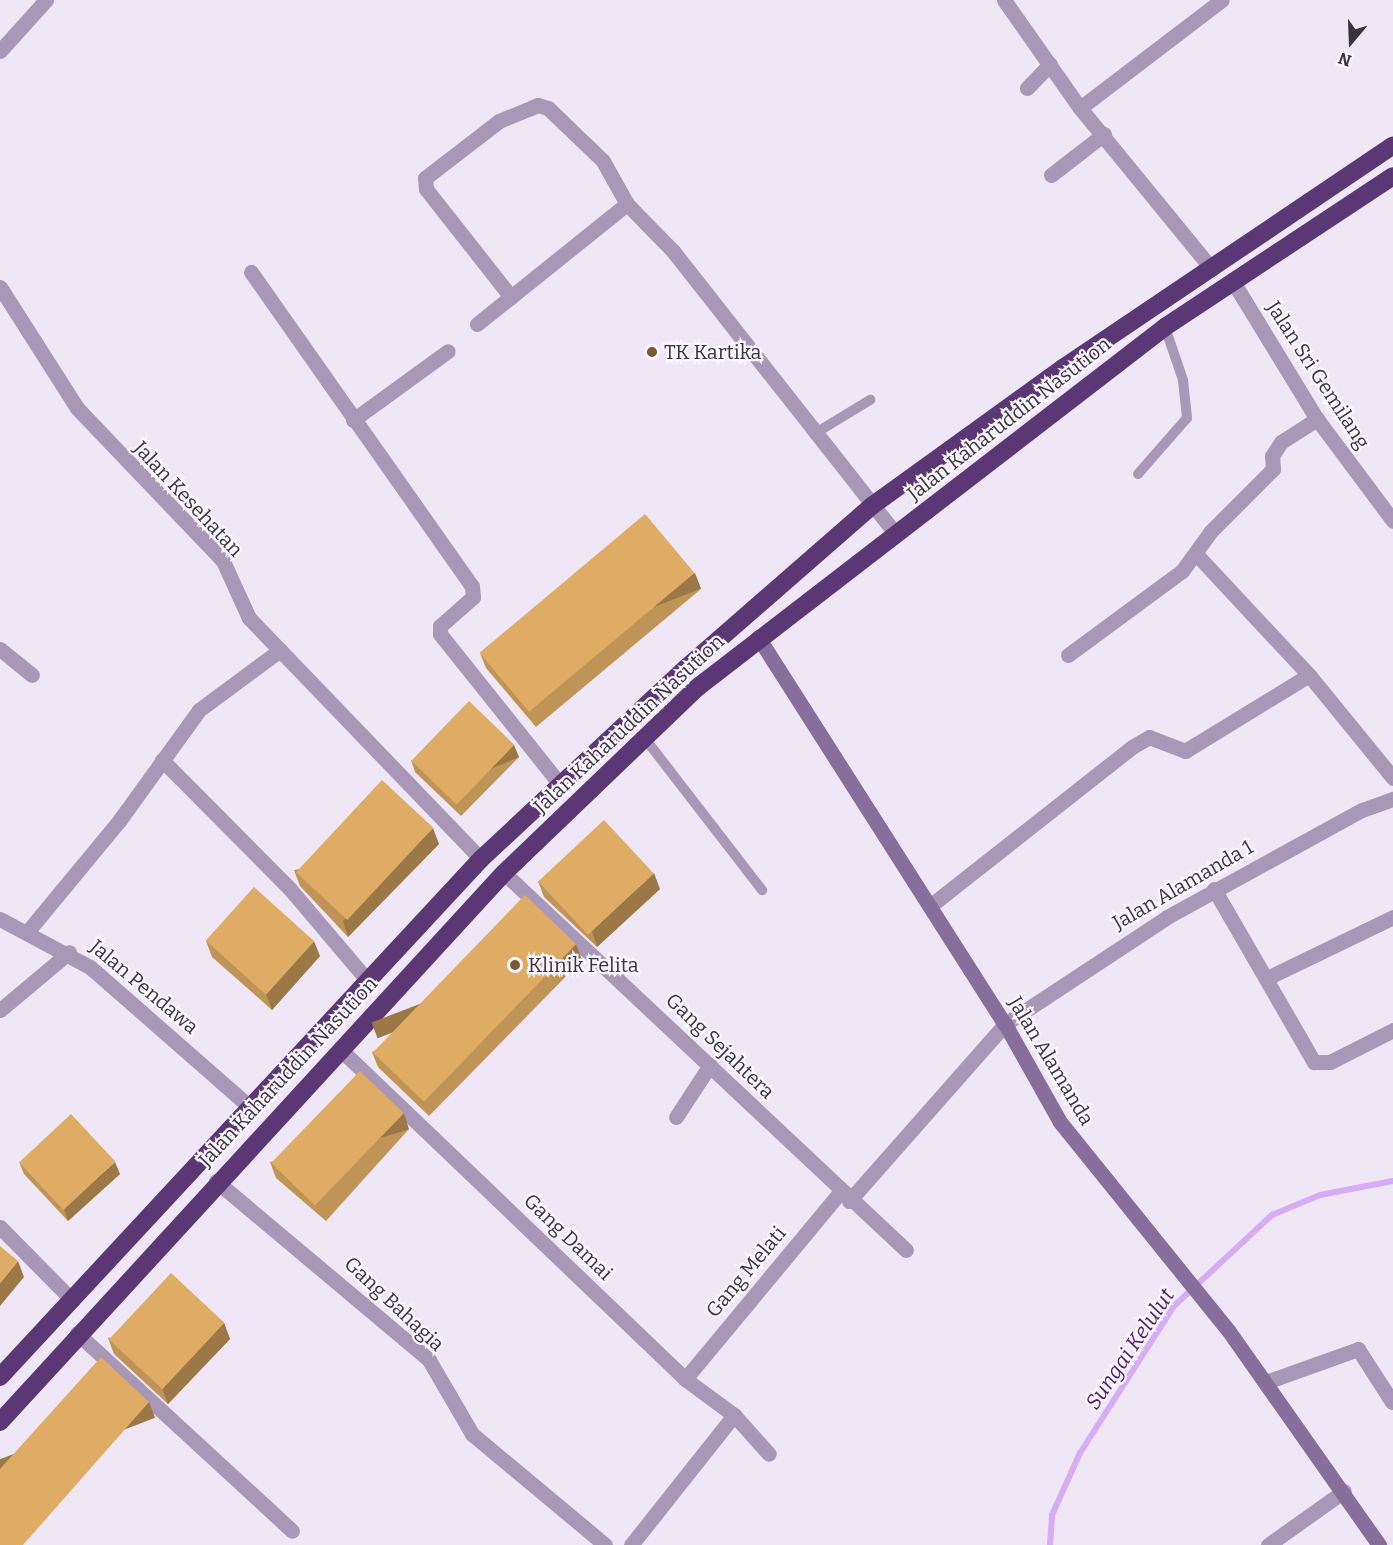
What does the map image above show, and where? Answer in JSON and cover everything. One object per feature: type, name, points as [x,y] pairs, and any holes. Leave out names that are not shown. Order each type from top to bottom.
[{"type":"highway","name":"Jalan Kaharuddin Nasution","points":[[0,1377],[249,1106],[369,982],[481,860],[558,782],[873,505],[1063,368],[1393,145]]},
{"type":"highway","name":"Jalan Kaharuddin Nasution","points":[[0,1422],[77,1333],[216,1181],[504,873],[643,736],[758,637],[1165,327],[1232,280],[1391,181]]},
{"type":"street","points":[[0,51],[46,0]]},
{"type":"street","points":[[1004,0],[1080,108],[1104,134],[1212,269]]},
{"type":"street","points":[[1080,108],[1222,0]]},
{"type":"street","points":[[1028,88],[1050,64]]},
{"type":"street","points":[[511,297],[426,189],[430,172],[519,109],[544,106],[603,161],[627,204],[673,251],[814,434],[896,534]]},
{"type":"street","points":[[1052,175],[1104,134]]},
{"type":"street","points":[[477,324],[627,204]]},
{"type":"street","points":[[251,272],[472,586],[473,597],[440,626],[440,634],[558,782]]},
{"type":"street","name":"Jalan Sri Gemilang","points":[[1232,280],[1317,419],[1393,521]]},
{"type":"street","name":"Jalan Kesehatan","points":[[0,286],[77,408],[223,561],[249,618],[481,860]]},
{"type":"street","points":[[353,420],[448,351]]},
{"type":"street","points":[[1068,655],[1131,612],[1197,555],[1211,531],[1273,469],[1272,456],[1281,442],[1317,419]]},
{"type":"street","points":[[1197,555],[1309,675],[1393,778]]},
{"type":"street","name":"Jalan Alamanda","points":[[758,637],[1005,1024],[1060,1122],[1203,1298],[1344,1491],[1379,1545]]},
{"type":"street","points":[[0,649],[32,675]]},
{"type":"street","points":[[28,931],[199,710],[280,650]]},
{"type":"street","points":[[930,906],[1132,747],[1149,737],[1185,751],[1309,675]]},
{"type":"street","points":[[162,760],[290,889],[369,982]]},
{"type":"street","name":"Jalan Alamanda 1","points":[[1005,1024],[1096,960],[1214,890],[1393,799]]},
{"type":"street","name":"Gang Sejahtera","points":[[504,873],[710,1065],[844,1196],[906,1250]]},
{"type":"street","points":[[1214,890],[1269,977],[1314,1062],[1330,1062],[1393,1030]]},
{"type":"street","points":[[1269,977],[1393,917]]},
{"type":"street","name":"Jalan Pendawa","points":[[0,919],[69,952],[249,1106]]},
{"type":"street","points":[[0,1010],[69,952]]},
{"type":"street","name":"Gang Melati","points":[[685,1379],[844,1196],[1005,1024]]},
{"type":"street","name":"Gang Damai","points":[[340,1049],[685,1379],[734,1414],[769,1454]]},
{"type":"street","points":[[676,1118],[710,1065]]},
{"type":"street","name":"Gang Bahagia","points":[[216,1181],[429,1360],[472,1434],[605,1545]]},
{"type":"street","points":[[0,1227],[72,1300]]},
{"type":"street","points":[[77,1333],[292,1531]]},
{"type":"street","points":[[1266,1382],[1358,1350],[1392,1402]]},
{"type":"street","points":[[631,1545],[734,1414]]},
{"type":"street","points":[[1268,1545],[1344,1491]]},
{"type":"lane","points":[[1138,474],[1186,418],[1183,380],[1165,327]]},
{"type":"lane","points":[[814,434],[870,400]]},
{"type":"lane","points":[[643,736],[762,890]]},
{"type":"building","points":[[645,514],[694,573],[529,712],[480,653]]},
{"type":"building","points":[[469,701],[514,745],[457,804],[411,761]]},
{"type":"building","points":[[382,780],[433,828],[347,920],[296,872]]},
{"type":"building","points":[[604,820],[654,873],[588,935],[538,881]]},
{"type":"building","points":[[254,887],[314,941],[266,995],[206,941]]},
{"type":"building","points":[[525,895],[576,944],[424,1102],[373,1053]]},
{"type":"building","points":[[360,1071],[404,1113],[315,1205],[271,1163]]},
{"type":"building","points":[[71,1114],[115,1162],[63,1210],[19,1162]]},
{"type":"building","points":[[0,1246],[18,1261],[0,1283]]},
{"type":"building","points":[[171,1273],[224,1323],[162,1389],[109,1340]]},
{"type":"building","points":[[101,1357],[149,1402],[23,1545],[0,1545],[0,1469]]},
{"type":"waterway","name":"Sungai Kelulut","points":[[1050,1545],[1052,1515],[1080,1453],[1174,1306],[1272,1215],[1320,1195],[1393,1181]]},
{"type":"place","name":"TK Kartika","points":[[652,352]]},
{"type":"place","name":"Klinik Felita","points":[[515,965]]}]
